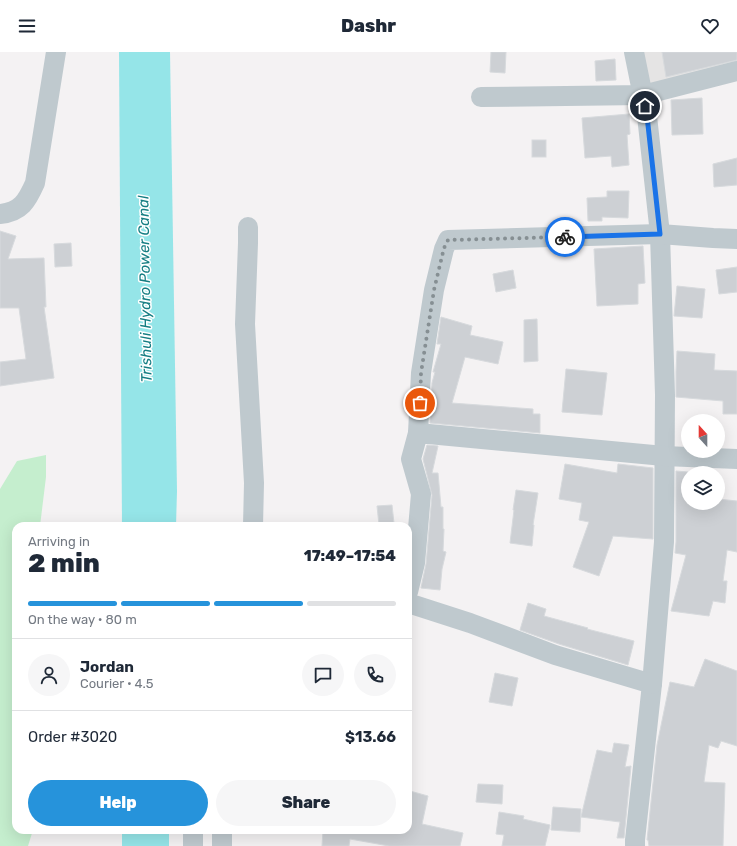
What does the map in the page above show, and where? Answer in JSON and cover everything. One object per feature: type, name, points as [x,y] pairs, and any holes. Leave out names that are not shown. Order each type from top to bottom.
[{"type":"street","points":[[0,214],[8,213],[21,207],[29,196],[35,183],[56,52]]},
{"type":"street","points":[[634,52],[647,116],[660,234],[665,395],[664,542],[652,684],[635,846]]},
{"type":"street","points":[[481,97],[643,95],[737,71]]},
{"type":"street","points":[[248,227],[245,324],[254,483],[253,522]]},
{"type":"street","points":[[412,575],[415,563],[421,494],[411,458],[418,433],[421,373],[433,298],[444,248],[448,240],[660,234],[737,239]]},
{"type":"street","points":[[418,433],[664,456],[737,459]]},
{"type":"street","points":[[412,604],[470,623],[555,656],[652,684]]},
{"type":"street","points":[[193,834],[193,846]]},
{"type":"street","points":[[222,834],[222,846]]},
{"type":"shaded area","points":[[641,52],[737,52],[737,66],[646,85]]},
{"type":"green space","points":[[46,455],[46,477],[40,522],[12,522],[12,834],[32,834],[28,846],[0,846],[0,489],[17,461]]},
{"type":"water","name":"Trishuli Hydro Power Canal","points":[[119,52],[170,52],[177,491],[176,522],[122,522]]},
{"type":"water","points":[[122,834],[169,834],[169,846],[122,846]]},
{"type":"building","points":[[491,52],[506,52],[505,73],[490,72]]},
{"type":"building","points":[[662,52],[737,52],[737,60],[666,77]]},
{"type":"building","points":[[615,59],[616,80],[596,81],[595,61]]},
{"type":"building","points":[[702,98],[703,134],[672,135],[671,100]]},
{"type":"building","points":[[629,114],[630,134],[627,135],[629,165],[612,167],[611,156],[585,158],[582,118]]},
{"type":"building","points":[[532,140],[546,140],[546,157],[532,157]]},
{"type":"building","points":[[737,158],[737,185],[714,187],[713,164]]},
{"type":"building","points":[[607,191],[629,191],[628,218],[602,217],[602,221],[588,221],[587,198],[607,197]]},
{"type":"building","points":[[0,231],[16,236],[8,259],[44,258],[46,307],[44,307],[54,378],[0,386],[0,362],[26,359],[19,308],[0,308]]},
{"type":"building","points":[[71,243],[72,266],[55,267],[54,244]]},
{"type":"building","points":[[643,246],[645,283],[638,284],[638,304],[597,306],[594,249]]},
{"type":"building","points":[[737,267],[737,292],[719,294],[716,270]]},
{"type":"building","points":[[513,270],[516,288],[496,292],[493,274]]},
{"type":"building","points":[[677,286],[705,289],[702,318],[674,316]]},
{"type":"building","points":[[441,317],[472,326],[470,335],[503,342],[498,364],[465,357],[452,403],[533,409],[533,414],[540,414],[540,433],[430,423],[432,383],[435,372],[433,372],[441,344],[437,344]]},
{"type":"building","points":[[537,319],[538,361],[524,362],[524,320]]},
{"type":"building","points":[[677,351],[715,354],[714,370],[737,371],[737,414],[723,414],[723,401],[676,397]]},
{"type":"building","points":[[566,369],[607,373],[602,415],[562,412]]},
{"type":"building","points":[[427,445],[438,446],[432,473],[438,473],[441,507],[443,507],[443,551],[446,552],[442,569],[440,590],[421,588],[426,564],[432,495],[423,459]]},
{"type":"building","points":[[565,464],[617,473],[618,464],[653,468],[653,539],[613,536],[599,576],[573,567],[589,522],[579,520],[582,503],[559,499]]},
{"type":"building","points":[[676,471],[681,471],[681,510],[725,510],[725,500],[737,501],[737,552],[727,550],[723,581],[727,581],[725,603],[713,601],[709,616],[671,611],[686,555],[675,553]]},
{"type":"building","points":[[516,490],[538,493],[533,525],[532,546],[510,543]]},
{"type":"building","points":[[392,505],[394,522],[379,522],[377,506]]},
{"type":"building","points":[[528,603],[546,609],[544,616],[634,641],[628,665],[559,644],[520,630]]},
{"type":"building","points":[[705,659],[737,671],[737,746],[721,741],[718,748],[709,745],[704,782],[725,783],[723,846],[649,846],[647,840],[657,745],[670,682],[694,687]]},
{"type":"building","points":[[495,673],[518,678],[512,706],[489,702]]},
{"type":"building","points":[[614,743],[629,745],[625,767],[631,766],[624,838],[617,838],[620,822],[581,817],[597,750],[612,753]]},
{"type":"building","points":[[478,784],[503,785],[502,804],[476,802]]},
{"type":"building","points":[[412,792],[428,796],[422,824],[463,833],[460,846],[389,846],[350,839],[349,846],[322,846],[323,834],[412,834]]},
{"type":"building","points":[[553,807],[581,809],[580,832],[551,830]]},
{"type":"building","points":[[499,812],[524,816],[523,819],[550,825],[545,846],[502,846],[504,835],[496,834]]},
{"type":"way so far","points":[[420,403],[421,373],[434,290],[444,248],[448,240],[565,237]]},
{"type":"route","points":[[565,237],[660,234],[645,106]]}]
